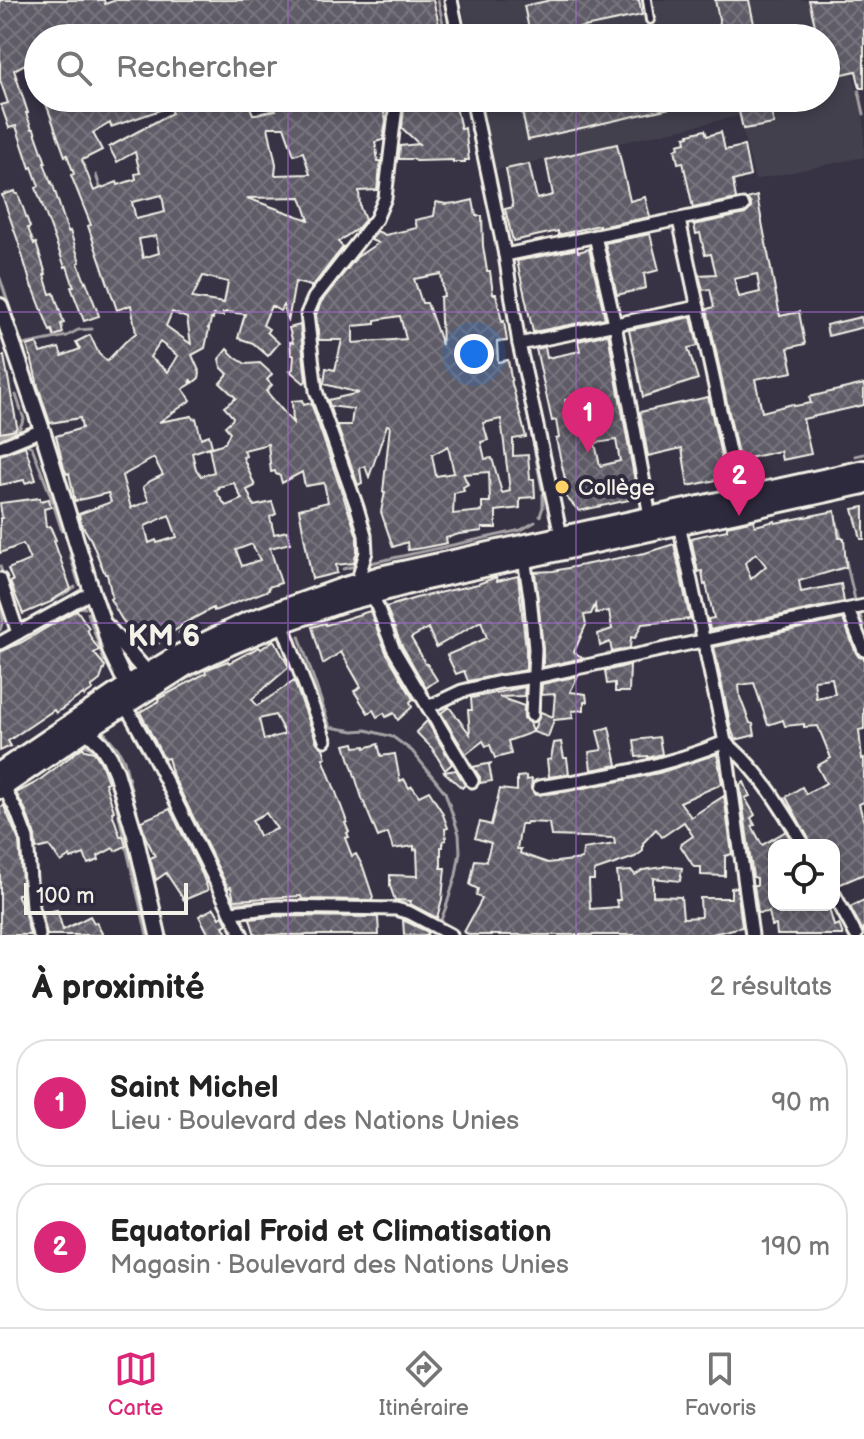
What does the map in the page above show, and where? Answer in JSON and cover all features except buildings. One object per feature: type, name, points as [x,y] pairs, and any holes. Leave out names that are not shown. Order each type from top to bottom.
[{"type":"main road","points":[[152,679],[178,655],[247,622],[365,588],[524,559],[562,543],[650,516],[864,470]]},
{"type":"main road","points":[[1,782],[152,679],[365,588],[380,576],[679,524],[864,484]]},
{"type":"street","points":[[451,0],[454,24]]},
{"type":"street","points":[[395,112],[385,198],[376,219],[314,298],[307,314],[316,391],[365,535],[365,588],[393,648],[472,781]]},
{"type":"street","points":[[475,112],[505,255],[519,344],[562,543]]},
{"type":"street","points":[[505,255],[743,206]]},
{"type":"street","points":[[679,220],[739,498]]},
{"type":"street","points":[[595,236],[615,324],[650,516]]},
{"type":"street","points":[[0,306],[114,662],[154,757],[242,935]]},
{"type":"street","points":[[519,344],[698,307]]},
{"type":"street","points":[[0,447],[42,430]]},
{"type":"street","points":[[679,524],[725,742],[752,935]]},
{"type":"street","points":[[524,559],[535,649],[532,715]]},
{"type":"street","points":[[0,579],[18,633]]},
{"type":"street","points":[[0,643],[92,592]]},
{"type":"street","points":[[428,707],[462,691],[500,682],[864,606]]},
{"type":"street","points":[[848,610],[864,650]]},
{"type":"street","points":[[103,623],[152,679]]},
{"type":"street","points":[[282,623],[325,740]]},
{"type":"street","points":[[82,726],[101,744],[116,772],[135,835],[158,935]]},
{"type":"street","points":[[539,787],[636,771],[725,742]]},
{"type":"street","points":[[725,742],[738,753],[780,806],[800,839]]},
{"type":"street","points":[[1,782],[27,839],[32,907],[39,935]]},
{"type":"street","points":[[840,905],[856,935]]},
{"type":"street","points":[[232,912],[278,907],[396,909],[451,935]]},
{"type":"lane","points":[[647,0],[650,20]]},
{"type":"shaded area","points":[[461,0],[837,0],[864,121],[864,157],[755,180],[739,116],[495,171],[483,112],[840,112],[840,24],[466,24]]},
{"type":"waterway","points":[[438,0],[443,24]]},
{"type":"waterway","points":[[859,91],[864,114]]},
{"type":"waterway","points":[[96,175],[101,190]]},
{"type":"waterway","points":[[0,278],[23,349]]},
{"type":"waterway","points":[[23,345],[92,329]]},
{"type":"waterway","points":[[26,357],[63,471]]},
{"type":"waterway","points":[[16,395],[21,410]]},
{"type":"waterway","points":[[0,436],[19,429],[24,419],[22,413]]},
{"type":"waterway","points":[[530,427],[542,489]]},
{"type":"waterway","points":[[22,442],[30,446]]},
{"type":"waterway","points":[[32,447],[53,502]]},
{"type":"waterway","points":[[855,456],[864,454]]},
{"type":"waterway","points":[[67,482],[70,491]]},
{"type":"waterway","points":[[540,516],[543,494]]},
{"type":"waterway","points":[[54,506],[62,531]]},
{"type":"waterway","points":[[366,564],[521,530],[535,522]]},
{"type":"waterway","points":[[837,522],[842,542]]},
{"type":"waterway","points":[[70,555],[79,584]]},
{"type":"waterway","points":[[845,557],[856,604]]},
{"type":"waterway","points":[[343,569],[359,565]]},
{"type":"waterway","points":[[0,566],[4,578]]},
{"type":"waterway","points":[[54,600],[75,587]]},
{"type":"waterway","points":[[27,634],[78,607],[85,608]]},
{"type":"waterway","points":[[0,608],[3,620],[0,630]]},
{"type":"waterway","points":[[859,612],[864,627]]},
{"type":"waterway","points":[[88,613],[104,661]]},
{"type":"waterway","points":[[179,633],[191,625]]},
{"type":"waterway","points":[[163,691],[283,634]]},
{"type":"waterway","points":[[299,636],[330,727],[366,730],[393,737],[412,751],[445,792],[459,834],[460,852],[456,875],[439,925]]},
{"type":"waterway","points":[[128,639],[143,645],[159,643]]},
{"type":"waterway","points":[[123,718],[103,731],[124,760],[166,935]]},
{"type":"waterway","points":[[127,722],[158,778]]},
{"type":"waterway","points":[[84,745],[97,753],[106,767]]},
{"type":"waterway","points":[[163,760],[176,787]]},
{"type":"waterway","points":[[110,778],[147,935]]},
{"type":"waterway","points":[[187,835],[234,935]]},
{"type":"waterway","points":[[206,849],[220,878]]},
{"type":"waterway","points":[[230,900],[357,903]]},
{"type":"waterway","points":[[369,903],[396,902],[412,908]]},
{"type":"place","name":"Saint Michel","points":[[588,453]]},
{"type":"place","name":"Collège","points":[[562,487]]},
{"type":"place","name":"Equatorial Froid et Climatisation","points":[[739,516]]},
{"type":"district","name":"KM 6","points":[[164,636]]}]
